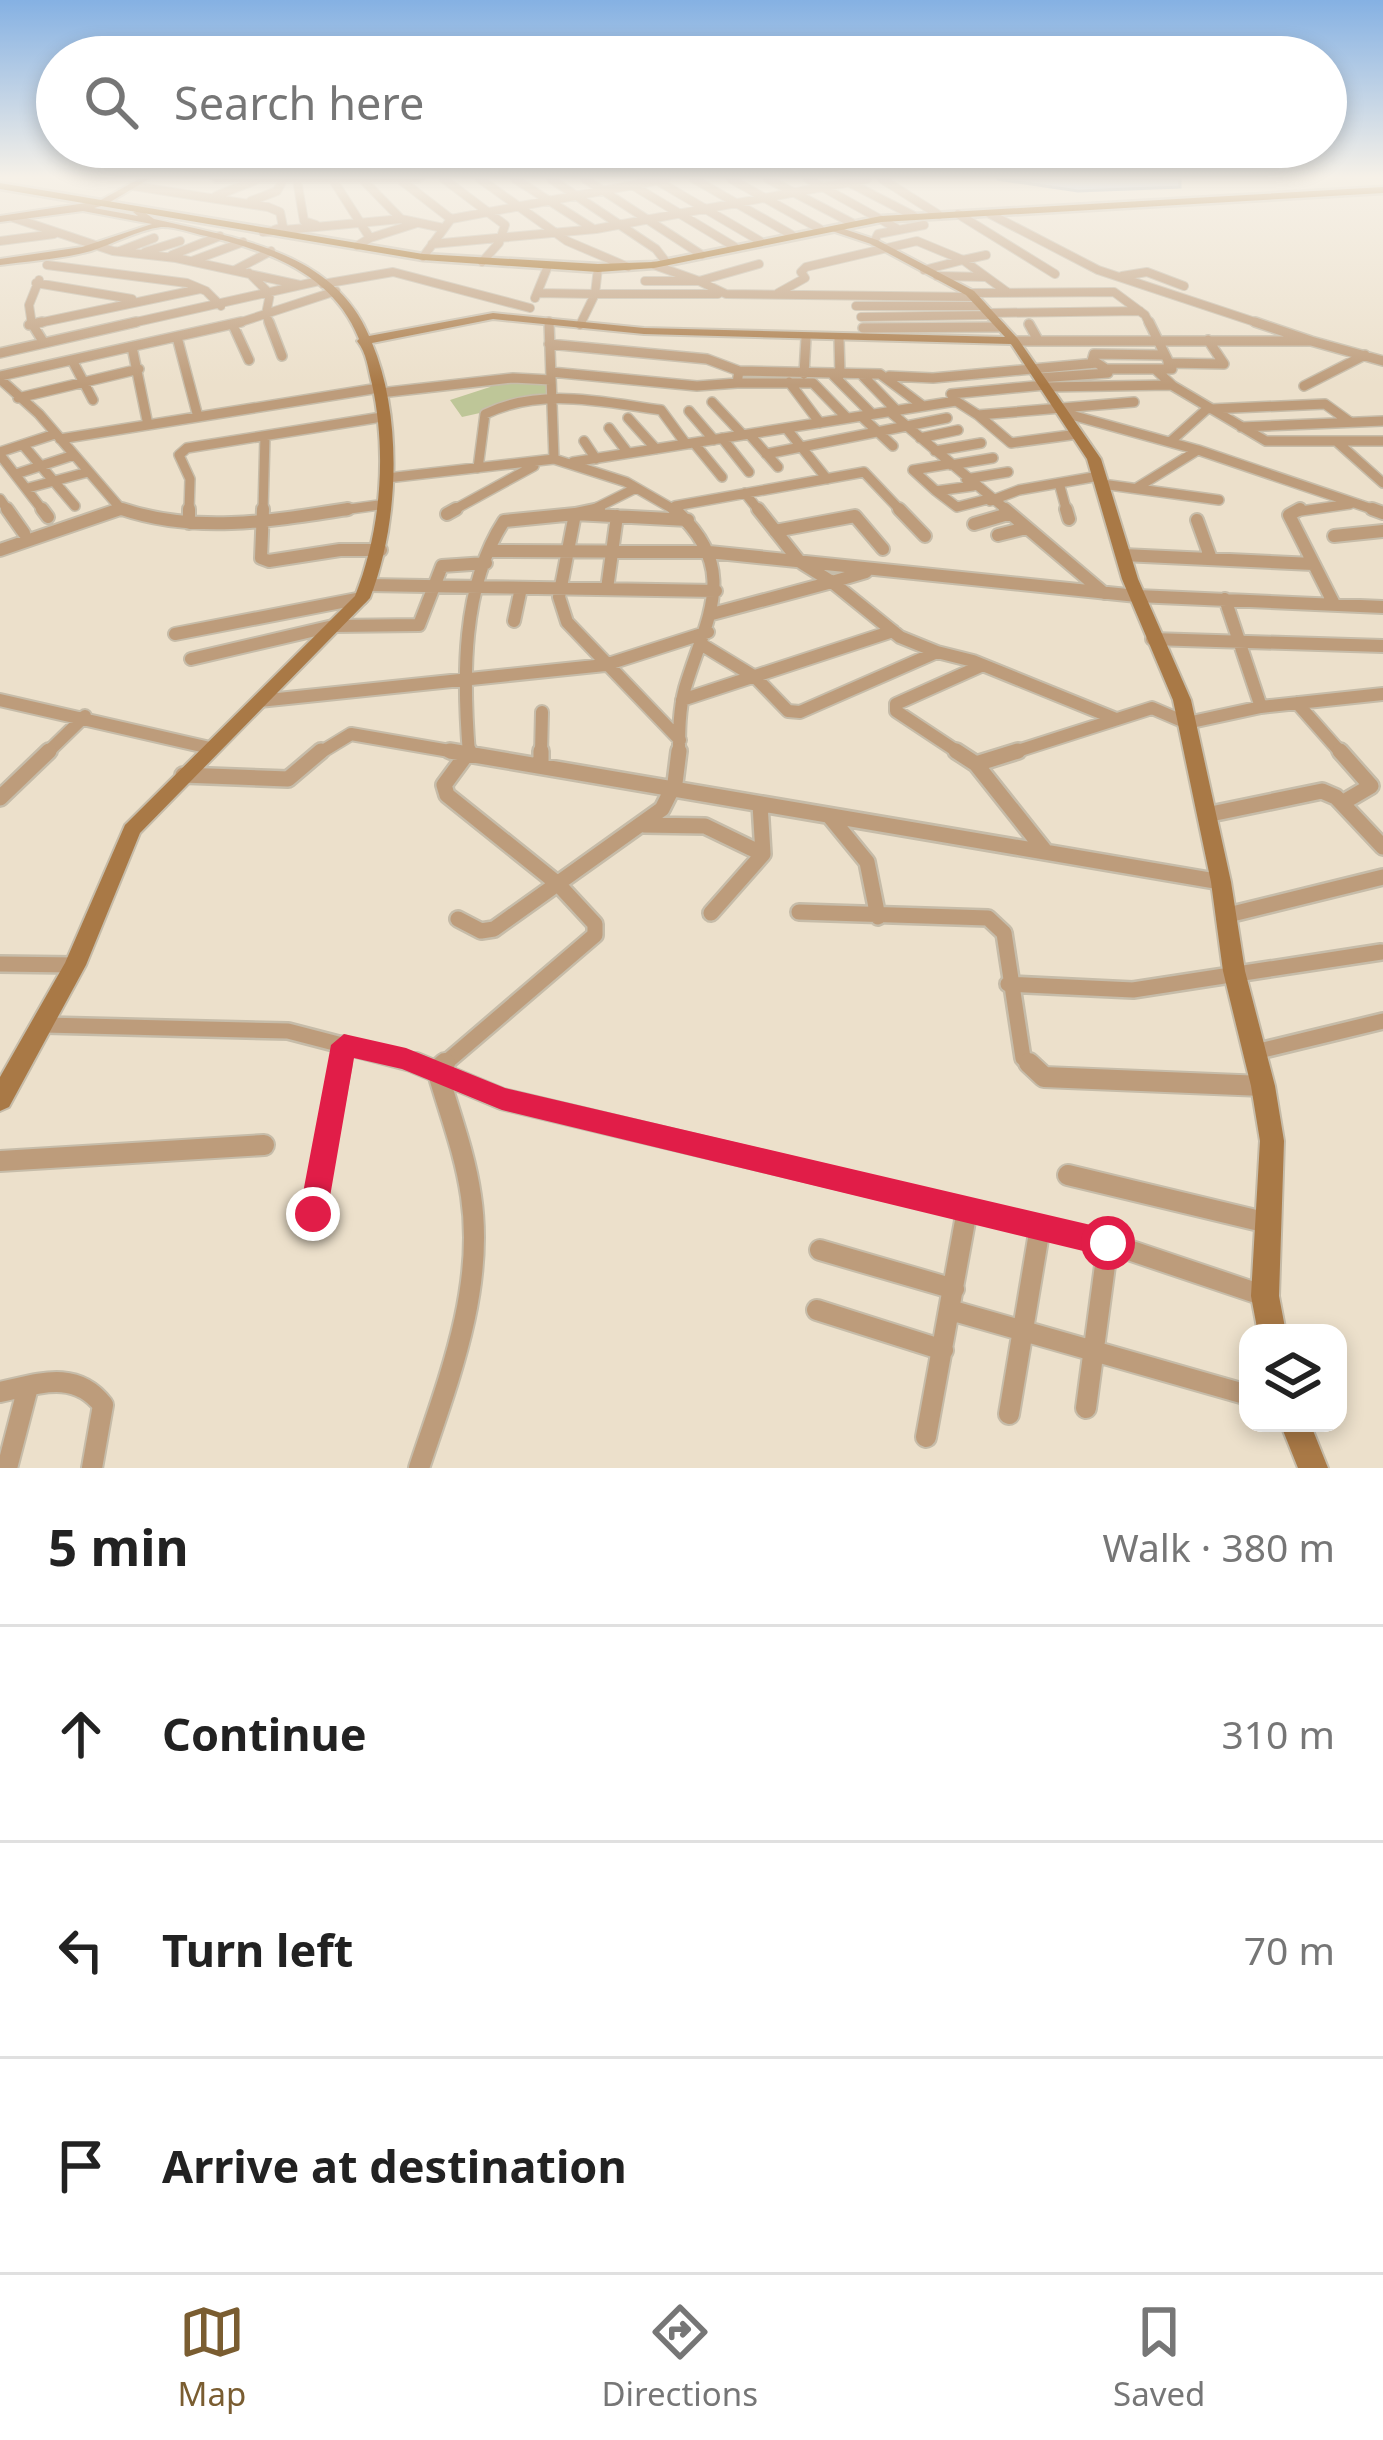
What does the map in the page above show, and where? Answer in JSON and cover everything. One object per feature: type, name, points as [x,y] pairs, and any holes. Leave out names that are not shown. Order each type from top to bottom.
[{"type":"main road","points":[[338,248],[427,260],[598,270],[660,264],[738,248]]},
{"type":"main road","points":[[366,248],[482,262],[513,255],[547,268]]},
{"type":"main road","points":[[598,270],[660,264],[733,248]]},
{"type":"street","points":[[44,343],[29,325],[26,303],[50,260],[90,248]]},
{"type":"street","points":[[102,248],[320,285]]},
{"type":"street","points":[[118,251],[122,248]]},
{"type":"street","points":[[139,254],[161,248]]},
{"type":"street","points":[[167,257],[202,248]]},
{"type":"street","points":[[192,261],[222,248]]},
{"type":"street","points":[[0,1100],[75,965],[131,830],[366,591],[381,550],[388,478],[380,391],[351,306],[266,248]]},
{"type":"street","points":[[423,257],[430,248]]},
{"type":"street","points":[[482,262],[495,248]]},
{"type":"street","points":[[513,255],[542,248]]},
{"type":"street","points":[[582,248],[628,267]]},
{"type":"street","points":[[654,248],[660,264],[727,293]]},
{"type":"street","points":[[691,248],[702,255]]},
{"type":"street","points":[[778,294],[805,278],[801,272],[806,267],[872,248]]},
{"type":"street","points":[[885,248],[1038,340],[1311,341]]},
{"type":"street","points":[[569,463],[922,406],[1093,363],[1106,369],[1172,369],[1140,310],[1111,290],[1007,292],[963,260],[934,248]]},
{"type":"street","points":[[1011,248],[1054,274]]},
{"type":"street","points":[[1056,248],[1117,276],[1383,361]]},
{"type":"street","points":[[235,270],[271,251]]},
{"type":"street","points":[[931,273],[986,255]]},
{"type":"street","points":[[0,262],[50,260],[164,278],[201,289],[221,306]]},
{"type":"street","points":[[645,281],[699,281],[759,264]]},
{"type":"street","points":[[528,314],[547,268]]},
{"type":"street","points":[[580,325],[595,294],[598,270]]},
{"type":"street","points":[[0,353],[393,272],[549,321],[806,338],[839,339],[989,313],[1007,292]]},
{"type":"street","points":[[1117,276],[1147,272],[1184,286]]},
{"type":"street","points":[[248,273],[270,295]]},
{"type":"street","points":[[931,273],[992,278]]},
{"type":"street","points":[[37,284],[145,301]]},
{"type":"street","points":[[320,285],[266,314],[233,325],[0,377],[121,509],[149,521],[260,518],[386,504]]},
{"type":"street","points":[[537,293],[573,288],[595,294],[778,294],[989,313],[1062,409],[1101,480],[1137,596],[1182,700],[1272,1141],[1265,1296],[1270,1324]]},
{"type":"street","points":[[29,325],[201,289]]},
{"type":"street","points":[[270,295],[266,314],[282,356]]},
{"type":"street","points":[[989,313],[860,317],[1140,310]]},
{"type":"street","points":[[363,341],[479,318],[528,314]]},
{"type":"street","points":[[549,321],[549,460]]},
{"type":"street","points":[[1029,324],[1038,340]]},
{"type":"street","points":[[1054,324],[1060,340]]},
{"type":"street","points":[[1103,324],[1107,339]]},
{"type":"street","points":[[233,325],[250,360]]},
{"type":"street","points":[[1079,326],[1083,339]]},
{"type":"street","points":[[177,337],[198,417]]},
{"type":"street","points":[[804,374],[806,338]]},
{"type":"street","points":[[839,339],[836,375],[892,446]]},
{"type":"street","points":[[1093,363],[1094,354],[1224,364],[1208,340]]},
{"type":"street","points":[[550,344],[706,359],[738,377],[791,386],[813,383],[865,451]]},
{"type":"street","points":[[132,347],[148,425]]},
{"type":"street","points":[[1304,386],[1365,355]]},
{"type":"street","points":[[73,360],[93,400]]},
{"type":"street","points":[[913,361],[1011,443],[1078,434]]},
{"type":"street","points":[[50,365],[68,386]]},
{"type":"street","points":[[34,369],[44,392]]},
{"type":"street","points":[[18,398],[140,369]]},
{"type":"street","points":[[1040,379],[1108,373],[1106,369]]},
{"type":"street","points":[[1156,370],[1171,385],[1266,441],[1383,441]]},
{"type":"street","points":[[49,517],[0,454],[58,437],[380,391],[551,376],[697,386],[782,374],[1171,385]]},
{"type":"street","points":[[782,374],[840,457]]},
{"type":"street","points":[[861,374],[907,427],[969,483],[1104,593]]},
{"type":"street","points":[[109,376],[114,396]]},
{"type":"street","points":[[890,376],[922,406]]},
{"type":"street","points":[[478,468],[485,414],[551,398],[661,410],[722,477]]},
{"type":"street","points":[[712,402],[778,467]]},
{"type":"street","points":[[978,416],[1134,402]]},
{"type":"street","points":[[1171,441],[1210,408],[1325,404],[1350,422]]},
{"type":"street","points":[[1062,409],[1379,509]]},
{"type":"street","points":[[689,411],[749,472]]},
{"type":"street","points":[[190,523],[190,479],[178,455],[181,451],[382,417]]},
{"type":"street","points":[[628,418],[656,449]]},
{"type":"street","points":[[766,454],[947,418]]},
{"type":"street","points":[[1241,427],[1383,421]]},
{"type":"street","points":[[609,428],[628,454]]},
{"type":"street","points":[[786,428],[827,478]]},
{"type":"street","points":[[920,438],[958,430]]},
{"type":"street","points":[[265,436],[261,558],[381,550]]},
{"type":"street","points":[[584,441],[596,459]]},
{"type":"street","points":[[1241,464],[1266,441]]},
{"type":"street","points":[[1336,441],[1383,483]]},
{"type":"street","points":[[935,451],[981,443]]},
{"type":"street","points":[[23,445],[76,506]]},
{"type":"street","points":[[1138,487],[1198,450]]},
{"type":"street","points":[[16,474],[74,455]]},
{"type":"street","points":[[901,458],[957,507],[1059,483],[1101,480],[1219,500]]},
{"type":"street","points":[[913,470],[993,458]]},
{"type":"street","points":[[447,514],[549,460]]},
{"type":"street","points":[[388,478],[549,460],[569,463],[675,506],[709,552],[716,591],[706,639],[682,700],[677,788],[644,825],[494,929],[482,931],[458,919]]},
{"type":"street","points":[[24,533],[1,501],[88,472]]},
{"type":"street","points":[[675,506],[864,472],[925,536]]},
{"type":"street","points":[[936,491],[1008,472]]},
{"type":"street","points":[[1059,483],[1070,519]]},
{"type":"street","points":[[437,1070],[595,935],[595,924],[558,884],[447,795],[444,785],[469,754],[463,654],[488,557],[504,521],[596,512],[636,488]]},
{"type":"street","points":[[745,493],[800,562],[893,632],[1116,719]]},
{"type":"street","points":[[1334,604],[1289,515],[1300,508],[1358,503]]},
{"type":"street","points":[[0,550],[121,509]]},
{"type":"street","points":[[575,514],[688,520]]},
{"type":"street","points":[[575,514],[559,597],[567,622],[680,740]]},
{"type":"street","points":[[974,524],[1008,514]]},
{"type":"street","points":[[608,589],[617,516]]},
{"type":"street","points":[[775,531],[855,516],[883,549]]},
{"type":"street","points":[[1197,520],[1211,559]]},
{"type":"street","points":[[998,535],[1026,528]]},
{"type":"street","points":[[1334,536],[1383,531]]},
{"type":"street","points":[[191,659],[333,626],[419,626],[442,566],[570,551],[709,552],[1137,596],[1383,607]]},
{"type":"street","points":[[1124,555],[1313,564]]},
{"type":"street","points":[[712,614],[877,569]]},
{"type":"street","points":[[175,634],[366,591],[435,586],[716,591]]},
{"type":"street","points":[[514,621],[521,588]]},
{"type":"street","points":[[1225,599],[1261,707]]},
{"type":"street","points":[[242,621],[247,648]]},
{"type":"street","points":[[682,700],[893,632]]},
{"type":"street","points":[[260,701],[605,664],[706,639]]},
{"type":"street","points":[[706,639],[755,677],[780,706],[800,712],[938,652]]},
{"type":"street","points":[[1153,639],[1383,646]]},
{"type":"street","points":[[983,665],[896,704],[896,711],[976,764],[1046,851]]},
{"type":"street","points":[[976,764],[1152,708],[1186,723],[1261,707],[1383,694]]},
{"type":"street","points":[[0,700],[210,748]]},
{"type":"street","points":[[1297,703],[1371,786],[1342,803]]},
{"type":"street","points":[[541,766],[542,712]]},
{"type":"street","points":[[0,798],[85,716]]},
{"type":"street","points":[[183,775],[273,782],[289,779],[324,744],[351,734],[1221,882]]},
{"type":"street","points":[[1206,815],[1317,791],[1330,793],[1383,847]]},
{"type":"street","points":[[711,913],[763,854],[760,804]]},
{"type":"street","points":[[831,818],[867,862],[878,917]]},
{"type":"street","points":[[644,825],[705,826],[763,854]]},
{"type":"street","points":[[1225,916],[1383,878]]},
{"type":"street","points":[[800,912],[988,918],[1004,933],[1008,984],[1023,1058],[1044,1077],[1263,1086]]},
{"type":"street","points":[[1008,984],[1133,990],[1382,952]]},
{"type":"street","points":[[0,964],[75,965]]},
{"type":"street","points":[[1255,1052],[1383,1021]]},
{"type":"street","points":[[45,1025],[288,1031],[437,1070],[502,1099],[1108,1243],[1265,1296]]},
{"type":"street","points":[[313,1214],[344,1045]]},
{"type":"street","points":[[0,1072],[25,1057]]},
{"type":"street","points":[[419,1468],[449,1377],[473,1260],[473,1209],[437,1070]]},
{"type":"street","points":[[0,1161],[264,1145]]},
{"type":"street","points":[[1068,1175],[1268,1223]]},
{"type":"street","points":[[926,1437],[967,1210]]},
{"type":"street","points":[[1009,1414],[1040,1227]]},
{"type":"street","points":[[1086,1408],[1108,1243]]},
{"type":"street","points":[[820,1250],[1025,1331],[1239,1392]]},
{"type":"street","points":[[818,1310],[943,1350]]},
{"type":"street","points":[[0,1392],[72,1379],[104,1391],[103,1427],[92,1468]]},
{"type":"street","points":[[8,1468],[28,1387]]},
{"type":"street","points":[[1299,1432],[1313,1468]]},
{"type":"green space","points":[[492,381],[547,381],[547,398],[462,417],[450,400],[490,387]]},
{"type":"route","points":[[313,1214],[344,1045],[406,1059],[502,1099],[1108,1243]]}]
